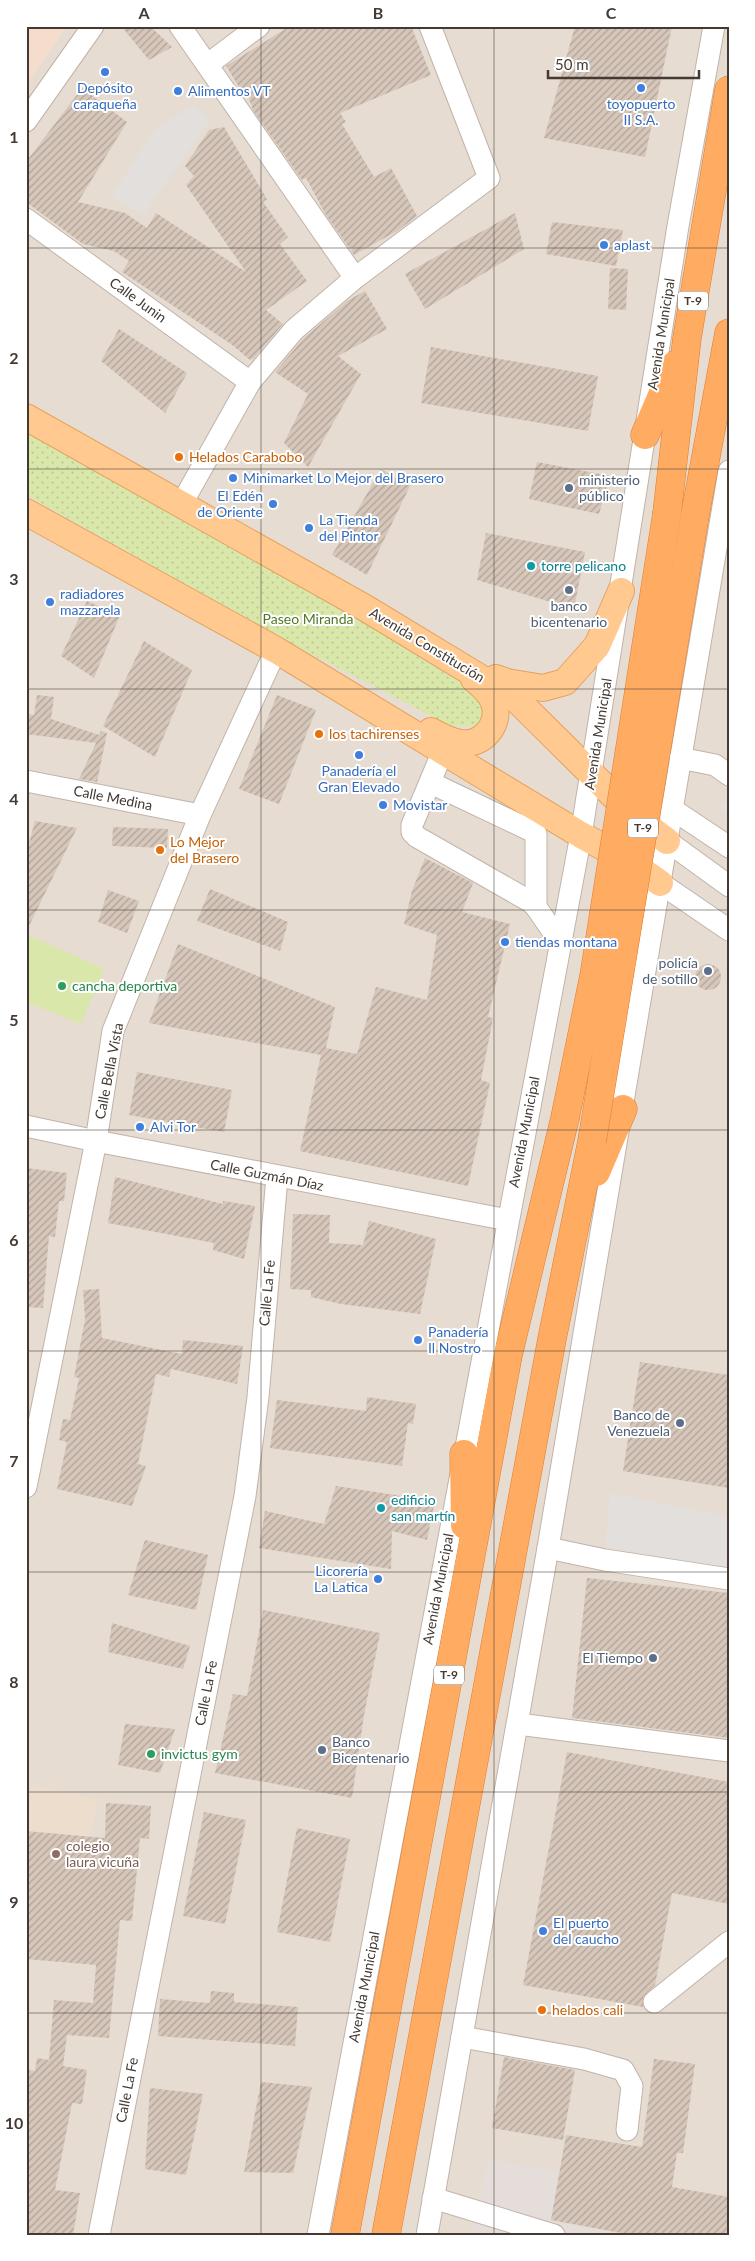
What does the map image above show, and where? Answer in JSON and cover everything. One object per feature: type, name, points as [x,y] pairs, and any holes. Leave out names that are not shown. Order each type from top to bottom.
[{"type":"highway","name":"Avenida Municipal","points":[[345,2235],[508,1355],[565,1118],[594,976],[666,513],[687,338],[729,90]]},
{"type":"highway","name":"T-9","points":[[386,2235],[576,1217],[592,1141],[695,515],[729,333]]},
{"type":"highway","points":[[645,435],[687,338]]},
{"type":"highway","points":[[576,1217],[623,1109]]},
{"type":"highway","points":[[464,1454],[467,1579]]},
{"type":"main road","name":"Avenida Constitución","points":[[26,417],[182,503],[367,609],[517,700],[635,817],[667,842]]},
{"type":"main road","points":[[26,512],[276,650],[444,738],[460,743],[472,743],[490,731],[494,722],[494,703],[490,694],[476,680],[446,656]]},
{"type":"main road","points":[[446,656],[507,682],[542,688],[565,682],[597,646],[621,591]]},
{"type":"main road","points":[[276,650],[581,835],[629,861],[660,883]]},
{"type":"street","points":[[26,120],[93,26]]},
{"type":"street","points":[[180,26],[356,278]]},
{"type":"street","points":[[207,65],[259,26]]},
{"type":"street","points":[[182,503],[250,382],[294,330],[356,278],[489,178],[430,26]]},
{"type":"street","name":"Avenida Municipal","points":[[318,2235],[581,835],[678,226],[714,26]]},
{"type":"street","name":"Calle Junin","points":[[26,219],[250,382]]},
{"type":"street","name":"T-9","points":[[427,2235],[518,1724],[729,471]]},
{"type":"street","name":"Calle Bella Vista","points":[[26,1486],[96,1142],[113,1031],[200,815],[276,650]]},
{"type":"street","points":[[443,751],[412,825],[412,832],[536,907],[560,942]]},
{"type":"street","points":[[680,758],[715,765],[729,775]]},
{"type":"street","name":"Calle Medina","points":[[26,781],[200,815]]},
{"type":"street","points":[[431,783],[536,834],[536,907]]},
{"type":"street","points":[[672,809],[729,846]]},
{"type":"street","points":[[667,842],[729,886]]},
{"type":"street","points":[[660,883],[729,930]]},
{"type":"street","name":"Calle Guzmán Díaz","points":[[26,1126],[96,1142],[508,1220]]},
{"type":"street","name":"Calle La Fe","points":[[99,2235],[245,1496],[258,1397],[277,1177]]},
{"type":"street","points":[[548,1548],[605,1560],[729,1579]]},
{"type":"street","points":[[518,1724],[729,1751]]},
{"type":"street","points":[[654,2002],[729,1942]]},
{"type":"street","points":[[462,2037],[584,2059],[623,2070],[632,2086],[627,2130]]},
{"type":"street","points":[[433,2198],[554,2235]]},
{"type":"shaded area","points":[[26,26],[729,26],[729,2235],[26,2235]]},
{"type":"shaded area","points":[[26,26],[67,26],[26,85]]},
{"type":"shaded area","points":[[192,105],[211,119],[144,214],[111,196],[154,130]]},
{"type":"shaded area","points":[[729,795],[729,815],[719,809]]},
{"type":"shaded area","points":[[610,1493],[729,1517],[729,1568],[605,1547]]},
{"type":"shaded area","name":"colegio laura vicuña","points":[[26,1784],[98,1799],[72,1918],[26,1908]]},
{"type":"shaded area","points":[[488,2159],[729,2201],[729,2235],[471,2235]]},
{"type":"green space","name":"Paseo Miranda","points":[[26,427],[373,621],[479,689],[487,710],[477,726],[450,726],[309,653],[26,495]]},
{"type":"green space","name":"cancha deportiva","points":[[26,934],[104,969],[81,1024],[26,1002]]},
{"type":"building","points":[[121,26],[150,26],[172,47],[149,60]]},
{"type":"building","points":[[290,26],[411,26],[431,75],[340,113],[346,122],[342,124],[374,177],[391,168],[417,216],[397,231],[354,255],[351,251],[354,247],[350,249],[326,215],[306,178],[302,180],[253,110],[248,96],[245,97],[226,66]]},
{"type":"building","points":[[575,26],[672,26],[645,157],[544,138]]},
{"type":"building","points":[[82,88],[127,122],[78,202],[125,213],[147,228],[156,213],[246,272],[186,185],[194,176],[185,166],[209,130],[224,127],[267,199],[263,202],[288,237],[280,244],[307,281],[266,310],[283,324],[254,358],[250,360],[231,344],[122,272],[129,261],[114,251],[83,244],[26,202],[26,162]]},
{"type":"building","points":[[515,213],[524,249],[425,309],[405,274]]},
{"type":"building","points":[[552,222],[623,230],[616,266],[546,254]]},
{"type":"building","points":[[610,268],[628,269],[626,310],[608,309]]},
{"type":"building","points":[[365,291],[387,329],[338,356],[361,374],[308,467],[284,443],[308,394],[275,372],[303,339],[347,301]]},
{"type":"building","points":[[119,329],[187,373],[165,413],[101,361]]},
{"type":"building","points":[[431,347],[598,376],[588,431],[421,403]]},
{"type":"building","name":"ministerio público","points":[[537,462],[610,476],[599,514],[529,499]]},
{"type":"building","points":[[381,469],[410,486],[367,575],[332,555]]},
{"type":"building","name":"torre pelicano","points":[[486,533],[585,552],[574,609],[477,580]]},
{"type":"building","points":[[87,601],[120,615],[94,678],[61,656]]},
{"type":"building","points":[[144,641],[192,670],[155,757],[103,726]]},
{"type":"building","points":[[37,695],[54,697],[51,719],[99,735],[101,731],[107,733],[97,782],[79,779],[96,743],[26,734],[26,714],[34,715]]},
{"type":"building","points":[[277,695],[316,710],[279,804],[239,789]]},
{"type":"building","points":[[35,821],[77,828],[26,932],[26,855]]},
{"type":"building","points":[[113,827],[168,829],[167,848],[112,846]]},
{"type":"building","points":[[425,858],[473,883],[462,912],[510,924],[488,1017],[493,1018],[481,1080],[490,1083],[468,1186],[300,1151],[321,1055],[149,1023],[178,944],[335,1007],[326,1048],[357,1054],[376,987],[427,1000],[437,935],[404,924],[412,891]]},
{"type":"building","points":[[210,889],[288,922],[280,951],[197,921]]},
{"type":"building","points":[[108,890],[139,901],[127,933],[98,922]]},
{"type":"building","points":[[708,964],[718,967],[721,977],[718,987],[708,990],[698,987],[695,977],[698,967]]},
{"type":"building","points":[[137,1072],[232,1090],[224,1132],[129,1115]]},
{"type":"building","points":[[26,1168],[67,1173],[64,1201],[59,1201],[55,1237],[49,1236],[43,1308],[26,1307]]},
{"type":"building","points":[[115,1177],[223,1204],[223,1201],[255,1206],[244,1259],[213,1250],[214,1243],[108,1223]]},
{"type":"building","points":[[293,1214],[330,1215],[329,1243],[363,1245],[369,1221],[436,1239],[420,1314],[341,1304],[311,1297],[311,1290],[290,1289]]},
{"type":"building","points":[[99,1289],[102,1338],[182,1354],[183,1340],[243,1346],[237,1384],[171,1369],[169,1377],[156,1374],[138,1464],[146,1466],[132,1506],[57,1489],[67,1442],[59,1440],[63,1419],[70,1420],[79,1378],[74,1377],[85,1320],[83,1290]]},
{"type":"building","name":"Banco de Venezuela","points":[[640,1362],[729,1375],[729,1488],[623,1471]]},
{"type":"building","points":[[367,1397],[416,1404],[413,1424],[408,1423],[402,1466],[270,1448],[277,1400],[366,1411]]},
{"type":"building","points":[[336,1486],[435,1501],[427,1540],[392,1531],[391,1569],[259,1548],[265,1511],[324,1524]]},
{"type":"building","points":[[145,1540],[208,1555],[196,1610],[128,1595]]},
{"type":"building","name":"El Tiempo","points":[[587,1578],[729,1593],[729,1738],[572,1718]]},
{"type":"building","points":[[263,1610],[380,1633],[364,1715],[352,1798],[215,1773],[233,1694],[247,1696]]},
{"type":"building","points":[[112,1623],[190,1646],[183,1669],[108,1652]]},
{"type":"building","points":[[125,1724],[175,1729],[160,1773],[118,1765]]},
{"type":"building","points":[[567,1752],[729,1782],[729,1904],[672,1893],[655,1985],[643,1997],[643,2007],[523,1985]]},
{"type":"building","points":[[106,1803],[151,1806],[149,1839],[140,1838],[132,1921],[120,1920],[109,2038],[67,2035],[63,2066],[87,2070],[82,2104],[72,2103],[55,2190],[80,2193],[73,2235],[26,2235],[26,2070],[35,2071],[37,2058],[49,2060],[54,2000],[93,2003],[96,1965],[26,1959],[26,1831],[105,1838]]},
{"type":"building","points":[[204,1812],[246,1820],[225,1924],[183,1916]]},
{"type":"building","points":[[297,1828],[350,1839],[330,1942],[277,1932]]},
{"type":"building","points":[[211,1991],[234,1993],[234,2002],[298,2007],[295,2046],[158,2036],[160,1999],[210,2003]]},
{"type":"building","points":[[504,2057],[575,2070],[563,2140],[492,2128]]},
{"type":"building","points":[[654,2059],[695,2064],[683,2153],[677,2153],[672,2187],[729,2197],[729,2235],[632,2235],[551,2220],[566,2135],[642,2147]]},
{"type":"building","points":[[261,2082],[312,2087],[293,2173],[244,2172]]},
{"type":"building","points":[[150,2088],[203,2094],[186,2175],[145,2169]]},
{"type":"place","name":"Depósito caraqueña","points":[[105,72]]},
{"type":"place","name":"toyopuerto II S.A.","points":[[641,88]]},
{"type":"place","name":"Alimentos VT","points":[[178,91]]},
{"type":"place","name":"aplast","points":[[604,245]]},
{"type":"place","name":"Helados Carabobo","points":[[179,457]]},
{"type":"place","name":"Minimarket Lo Mejor del Brasero","points":[[233,478]]},
{"type":"place","name":"ministerio público","points":[[569,488]]},
{"type":"place","name":"El Edén de Oriente","points":[[273,504]]},
{"type":"place","name":"La Tienda del Pintor","points":[[309,528]]},
{"type":"place","name":"torre pelicano","points":[[531,566]]},
{"type":"place","name":"banco bicentenario","points":[[569,590]]},
{"type":"place","name":"radiadores mazzarela","points":[[50,602]]},
{"type":"place","name":"los tachirenses","points":[[319,734]]},
{"type":"place","name":"Panadería el Gran Elevado","points":[[359,755]]},
{"type":"place","name":"Movistar","points":[[383,805]]},
{"type":"place","name":"Lo Mejor del Brasero","points":[[160,850]]},
{"type":"place","name":"tiendas montana","points":[[505,942]]},
{"type":"place","name":"policía de sotillo","points":[[708,971]]},
{"type":"place","name":"cancha deportiva","points":[[62,986]]},
{"type":"place","name":"Alvi Tor","points":[[140,1127]]},
{"type":"place","name":"Panadería Il Nostro","points":[[418,1340]]},
{"type":"place","name":"Banco de Venezuela","points":[[680,1423]]},
{"type":"place","name":"edificio san martín","points":[[381,1508]]},
{"type":"place","name":"Licorería La Latica","points":[[378,1579]]},
{"type":"place","name":"El Tiempo","points":[[653,1658]]},
{"type":"place","name":"Banco Bicentenario","points":[[322,1750]]},
{"type":"place","name":"invictus gym","points":[[151,1754]]},
{"type":"place","name":"colegio laura vicuña","points":[[56,1854]]},
{"type":"place","name":"El puerto del caucho","points":[[543,1931]]},
{"type":"place","name":"helados cali","points":[[542,2010]]}]
